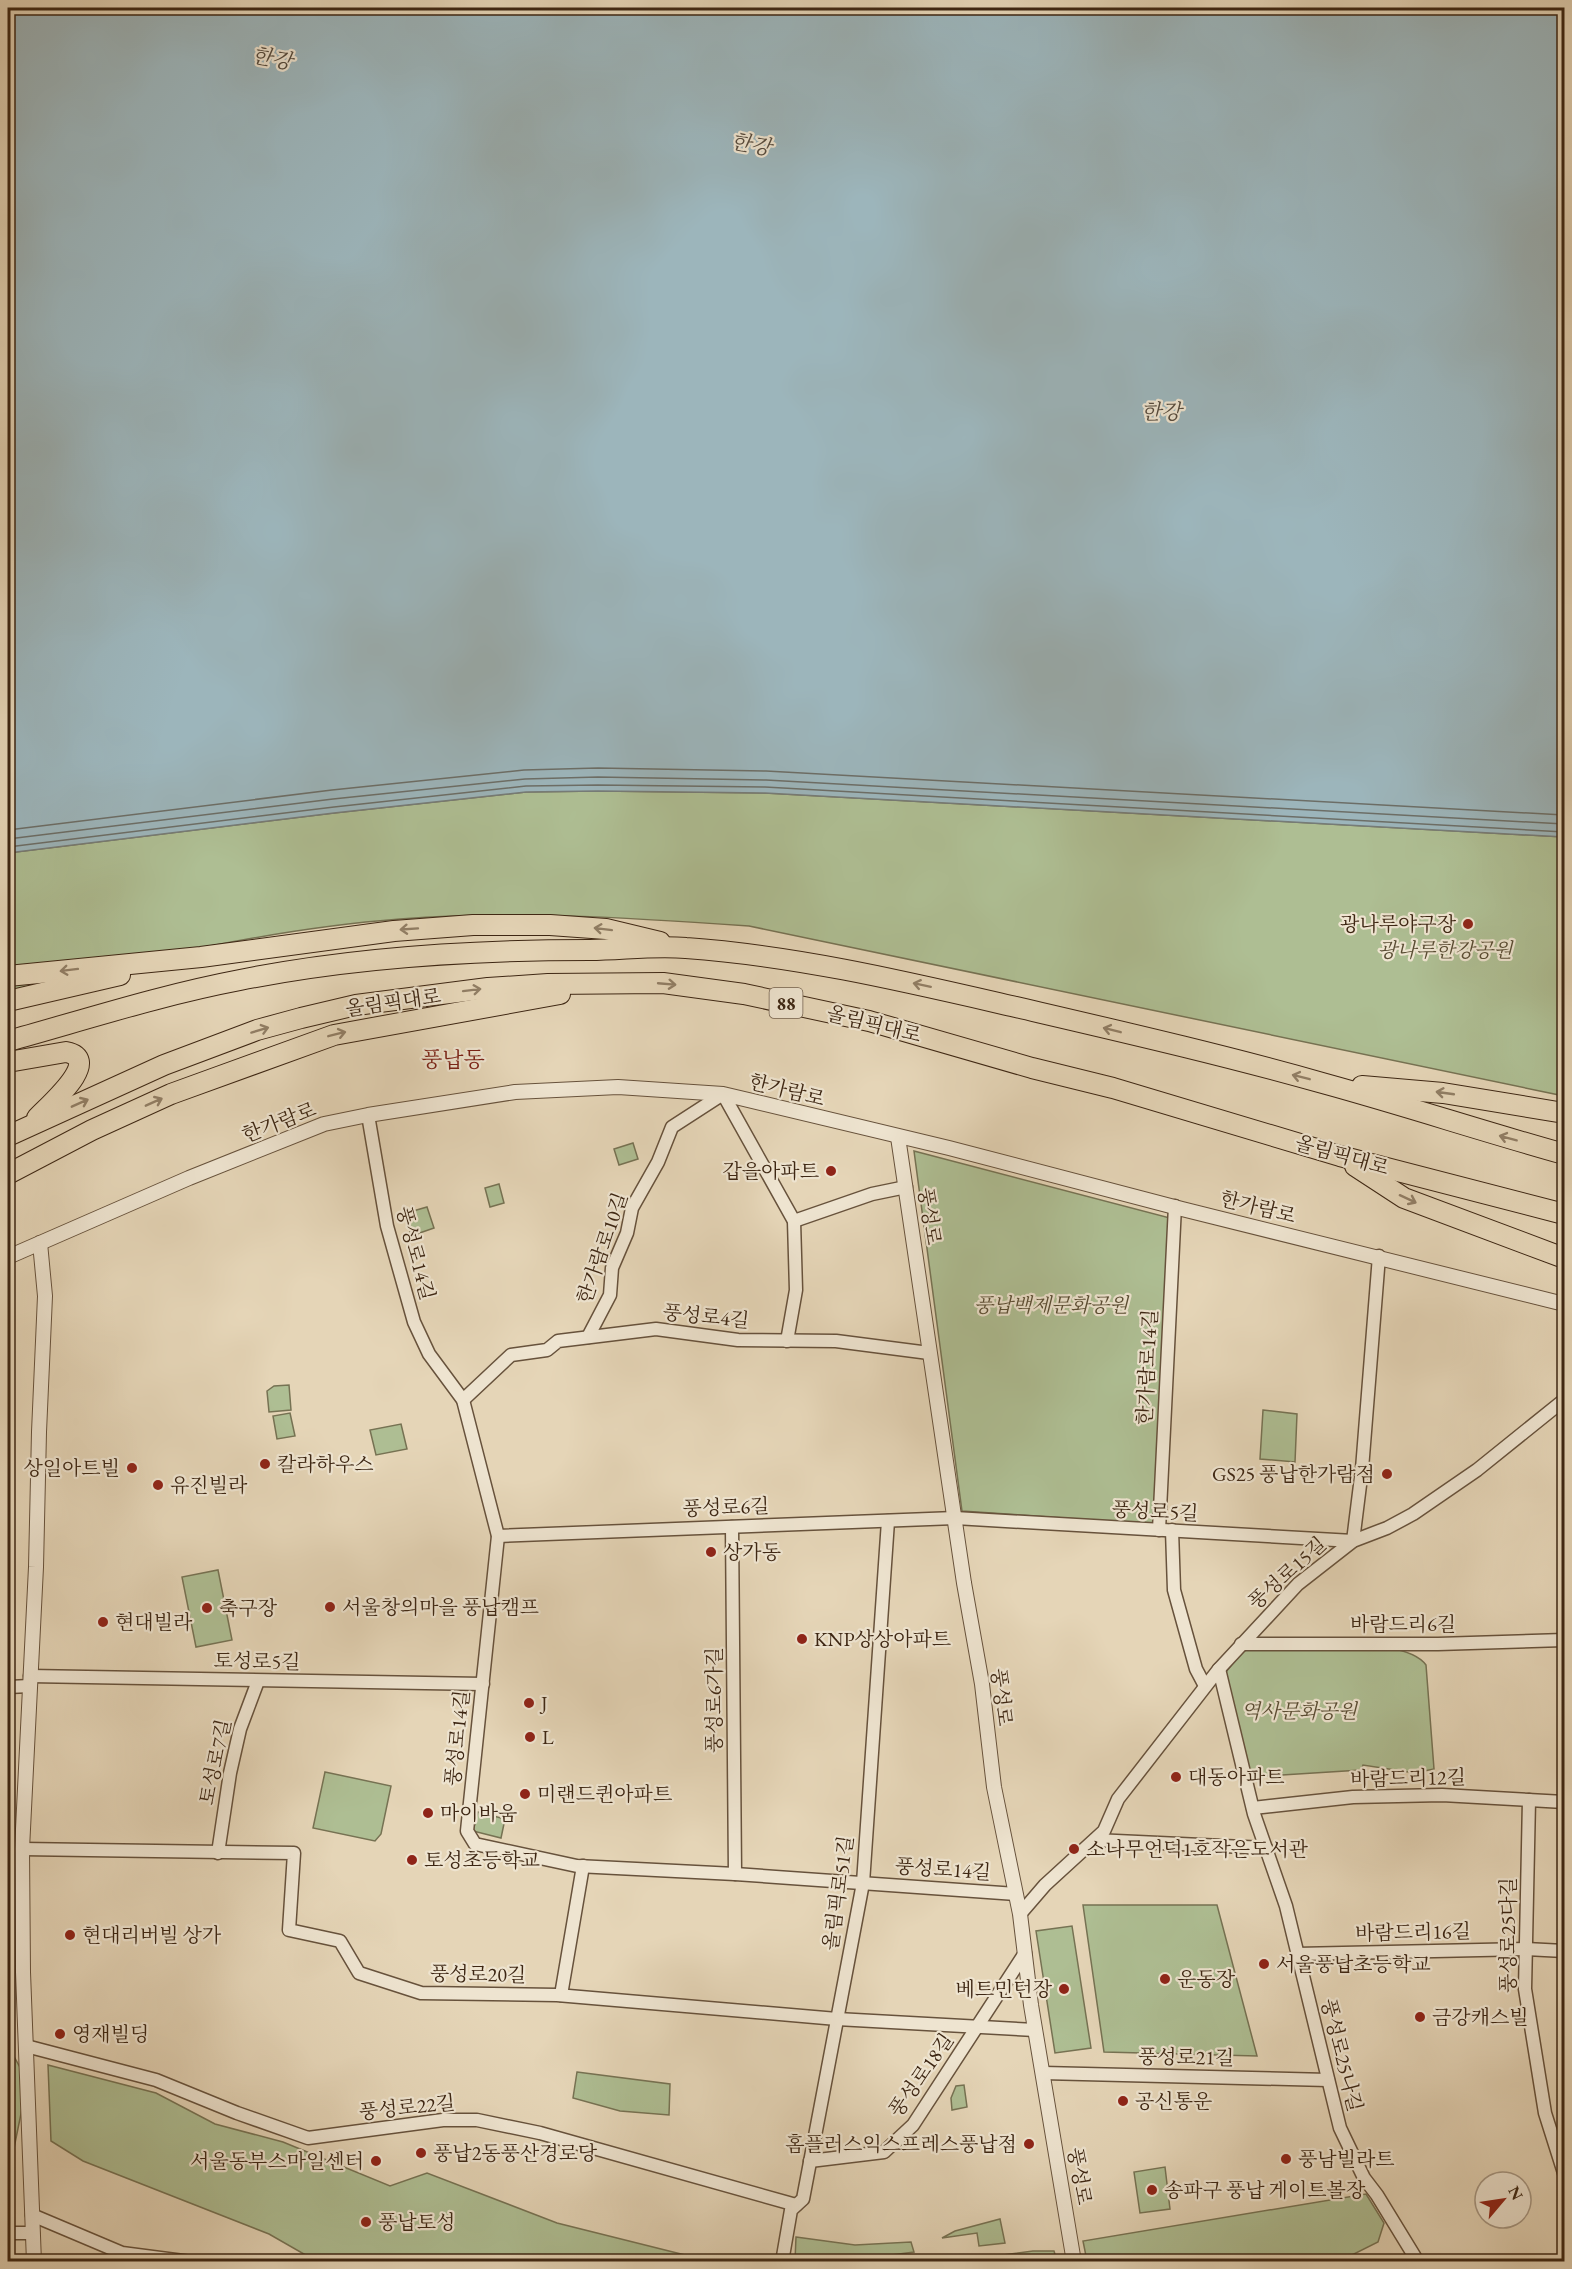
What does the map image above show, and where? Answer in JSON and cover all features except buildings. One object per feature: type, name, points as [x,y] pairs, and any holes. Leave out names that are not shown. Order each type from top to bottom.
[{"type":"highway","points":[[8,976],[201,957],[394,931],[473,925],[550,925],[606,929],[681,947]]},
{"type":"highway","name":"올림픽대로","points":[[8,1041],[202,988],[282,972],[416,956],[530,950],[622,950],[681,947],[769,956],[842,968],[1098,1026],[1325,1084],[1564,1154]]},
{"type":"highway","points":[[8,1000],[201,957]]},
{"type":"highway","points":[[8,1173],[92,1130],[171,1094],[334,1035],[377,1025],[435,1018],[622,982]]},
{"type":"highway","name":"올림픽대로","points":[[8,1136],[174,1061],[257,1030],[356,1005],[488,988],[622,982],[663,983],[701,987],[869,1021],[1113,1088],[1340,1156],[1564,1214]]},
{"type":"highway","points":[[8,1062],[66,1052],[74,1053],[80,1060],[81,1065],[76,1075],[31,1125]]},
{"type":"highway","points":[[1325,1084],[1443,1092],[1564,1113]]},
{"type":"highway","points":[[1340,1156],[1404,1198],[1564,1258]]},
{"type":"highway","points":[[8,1179],[29,1162]]},
{"type":"street","name":"한가람로","points":[[8,1257],[189,1178],[324,1124],[515,1092],[618,1087],[723,1094],[949,1148],[1564,1304]]},
{"type":"street","points":[[723,1094],[794,1221],[796,1290],[787,1341]]},
{"type":"street","name":"한가람로10길","points":[[588,1337],[610,1295],[612,1268],[627,1233],[632,1208],[658,1162],[672,1127],[723,1094]]},
{"type":"street","name":"풍성로14길","points":[[368,1115],[387,1226],[414,1322],[429,1354],[463,1400],[498,1536],[467,1831],[475,1844],[582,1866],[863,1882],[1016,1894]]},
{"type":"street","name":"풍성로","points":[[898,1137],[929,1353],[982,1684],[994,1787],[1020,1914],[1035,2030],[1074,2262]]},
{"type":"street","points":[[794,1221],[872,1194],[906,1187]]},
{"type":"street","name":"한가람로14길","points":[[1159,1530],[1175,1206]]},
{"type":"street","points":[[34,2262],[22,1849],[45,1296],[40,1243]]},
{"type":"street","points":[[1353,1541],[1362,1469],[1379,1256]]},
{"type":"street","name":"풍성로4길","points":[[463,1400],[511,1355],[547,1350],[558,1341],[656,1329],[738,1341],[836,1341],[929,1353]]},
{"type":"street","name":"풍성로15길","points":[[1020,1914],[1045,1885],[1104,1831],[1118,1799],[1219,1669],[1298,1584],[1353,1541],[1387,1528],[1413,1514],[1477,1470],[1564,1400]]},
{"type":"street","name":"풍성로5길","points":[[955,1518],[1353,1541]]},
{"type":"street","name":"풍성로6길","points":[[498,1536],[955,1518]]},
{"type":"street","name":"올림픽로51길","points":[[782,2262],[791,2210],[803,2199],[863,1882],[888,1521]]},
{"type":"street","name":"풍성로6가길","points":[[732,1527],[735,1874]]},
{"type":"street","points":[[1172,1530],[1174,1590],[1196,1669],[1206,1686]]},
{"type":"street","name":"바람드리6길","points":[[1242,1644],[1438,1644],[1564,1640]]},
{"type":"street","name":"풍성로25나길","points":[[1219,1669],[1253,1808],[1286,1906],[1340,2128],[1364,2178],[1377,2194],[1418,2262]]},
{"type":"street","name":"토성로5길","points":[[8,1687],[30,1681],[483,1684]]},
{"type":"street","name":"토성로7길","points":[[218,1853],[230,1773],[240,1729],[258,1681]]},
{"type":"street","name":"바람드리12길","points":[[1253,1808],[1353,1797],[1442,1795],[1564,1802]]},
{"type":"street","name":"풍성로25다길","points":[[1529,1800],[1525,1989],[1545,2113],[1564,2173]]},
{"type":"street","points":[[1095,1840],[1266,1848]]},
{"type":"street","name":"풍성로20길","points":[[22,1849],[294,1853],[289,1930],[340,1941],[359,1973],[421,1993],[561,1995],[837,2019],[1035,2030]]},
{"type":"street","points":[[561,1995],[582,1866]]},
{"type":"street","name":"바람드리16길","points":[[1297,1954],[1526,1949],[1564,1951]]},
{"type":"street","name":"풍성로18길","points":[[810,2161],[884,2152],[913,2125],[1025,1953]]},
{"type":"street","name":"풍성로22길","points":[[26,2046],[156,2080],[237,2113],[308,2138],[443,2120],[477,2120],[540,2133],[796,2205]]},
{"type":"street","name":"풍성로21길","points":[[1043,2073],[1328,2080]]},
{"type":"street","points":[[32,2215],[134,2258],[192,2262]]},
{"type":"street","points":[[8,2233],[33,2233]]},
{"type":"green space","name":"광나루한강공원","points":[[526,792],[765,793],[1564,837],[1564,1096],[749,926],[705,923],[531,915],[400,919],[252,938],[8,992],[8,853]]},
{"type":"green space","points":[[633,1143],[638,1159],[619,1165],[614,1149]]},
{"type":"green space","name":"풍납백제문화공원","points":[[914,1151],[1170,1218],[1154,1524],[962,1511]]},
{"type":"green space","points":[[499,1184],[504,1203],[490,1207],[485,1188]]},
{"type":"green space","points":[[427,1207],[434,1228],[411,1236],[406,1213]]},
{"type":"green space","points":[[289,1385],[291,1410],[269,1412],[267,1391],[274,1386]]},
{"type":"green space","points":[[1263,1410],[1297,1414],[1295,1462],[1260,1459]]},
{"type":"green space","points":[[290,1413],[295,1436],[277,1439],[273,1416]]},
{"type":"green space","points":[[401,1424],[407,1449],[376,1455],[370,1430]]},
{"type":"green space","name":"축구장","points":[[218,1570],[232,1640],[196,1647],[182,1577]]},
{"type":"green space","name":"역사문화공원","points":[[1389,1648],[1414,1655],[1426,1665],[1434,1769],[1415,1773],[1363,1765],[1361,1770],[1250,1777],[1225,1673],[1245,1649]]},
{"type":"green space","points":[[325,1772],[391,1786],[381,1834],[375,1841],[313,1828]]},
{"type":"green space","points":[[478,1812],[505,1819],[501,1838],[473,1831]]},
{"type":"green space","name":"운동장","points":[[1083,1905],[1217,1905],[1257,2056],[1104,2052]]},
{"type":"green space","name":"베트민턴장","points":[[1072,1926],[1091,2048],[1055,2053],[1036,1931]]},
{"type":"green space","points":[[8,2050],[11,2051],[22,2071],[23,2104],[13,2153],[8,2153]]},
{"type":"green space","points":[[48,2065],[156,2093],[215,2124],[283,2142],[390,2186],[427,2173],[557,2223],[709,2261],[316,2261],[269,2234],[83,2161],[51,2141]]},
{"type":"green space","points":[[577,2072],[670,2084],[669,2115],[620,2111],[573,2098]]},
{"type":"green space","points":[[964,2085],[967,2107],[952,2110],[951,2098],[956,2086]]},
{"type":"green space","name":"송파구 풍납 게이트볼장","points":[[1165,2167],[1170,2209],[1140,2213],[1134,2172]]},
{"type":"green space","points":[[1366,2194],[1384,2223],[1378,2242],[1340,2261],[1087,2261],[1083,2241]]},
{"type":"green space","points":[[1000,2219],[1005,2243],[979,2246],[977,2233],[942,2238],[955,2231]]},
{"type":"green space","points":[[796,2237],[855,2245],[911,2242],[914,2252],[847,2261],[795,2261]]},
{"type":"green space","points":[[1033,2251],[1054,2251],[1057,2261],[957,2261]]},
{"type":"water","name":"한강","points":[[8,8],[1564,8],[1564,837],[765,793],[598,791],[526,792],[8,853]]},
{"type":"place","name":"광나루야구장","points":[[1468,924]]},
{"type":"place","name":"갑을아파트","points":[[831,1171]]},
{"type":"place","name":"칼라하우스","points":[[265,1464]]},
{"type":"place","name":"상일아트빌","points":[[132,1468]]},
{"type":"place","name":"GS25 풍납한가람점","points":[[1387,1474]]},
{"type":"place","name":"유진빌라","points":[[158,1485]]},
{"type":"place","name":"상가동","points":[[711,1552]]},
{"type":"place","name":"서울창의마을 풍납캠프","points":[[330,1607]]},
{"type":"place","name":"축구장","points":[[207,1608]]},
{"type":"place","name":"현대빌라","points":[[103,1622]]},
{"type":"place","name":"KNP상상아파트","points":[[802,1639]]},
{"type":"place","name":"J","points":[[529,1703]]},
{"type":"place","name":"L","points":[[530,1737]]},
{"type":"place","name":"대동아파트","points":[[1176,1777]]},
{"type":"place","name":"미랜드퀸아파트","points":[[525,1794]]},
{"type":"place","name":"마이바움","points":[[428,1813]]},
{"type":"place","name":"소나무언덕1호작은도서관","points":[[1074,1849]]},
{"type":"place","name":"토성초등학교","points":[[412,1860]]},
{"type":"place","name":"현대리버빌 상가","points":[[70,1935]]},
{"type":"place","name":"서울풍납초등학교","points":[[1264,1964]]},
{"type":"place","name":"운동장","points":[[1165,1979]]},
{"type":"place","name":"베트민턴장","points":[[1064,1989]]},
{"type":"place","name":"금강캐스빌","points":[[1420,2017]]},
{"type":"place","name":"영재빌딩","points":[[60,2034]]},
{"type":"place","name":"공신통운","points":[[1123,2101]]},
{"type":"place","name":"홈플러스익스프레스풍납점","points":[[1029,2144]]},
{"type":"place","name":"풍납2동풍산경로당","points":[[421,2153]]},
{"type":"place","name":"풍남빌라트","points":[[1286,2159]]},
{"type":"place","name":"서울동부스마일센터","points":[[376,2161]]},
{"type":"place","name":"송파구 풍납 게이트볼장","points":[[1152,2190]]},
{"type":"place","name":"풍납토성","points":[[366,2222]]},
{"type":"district","name":"풍납동","points":[[453,1059]]}]
